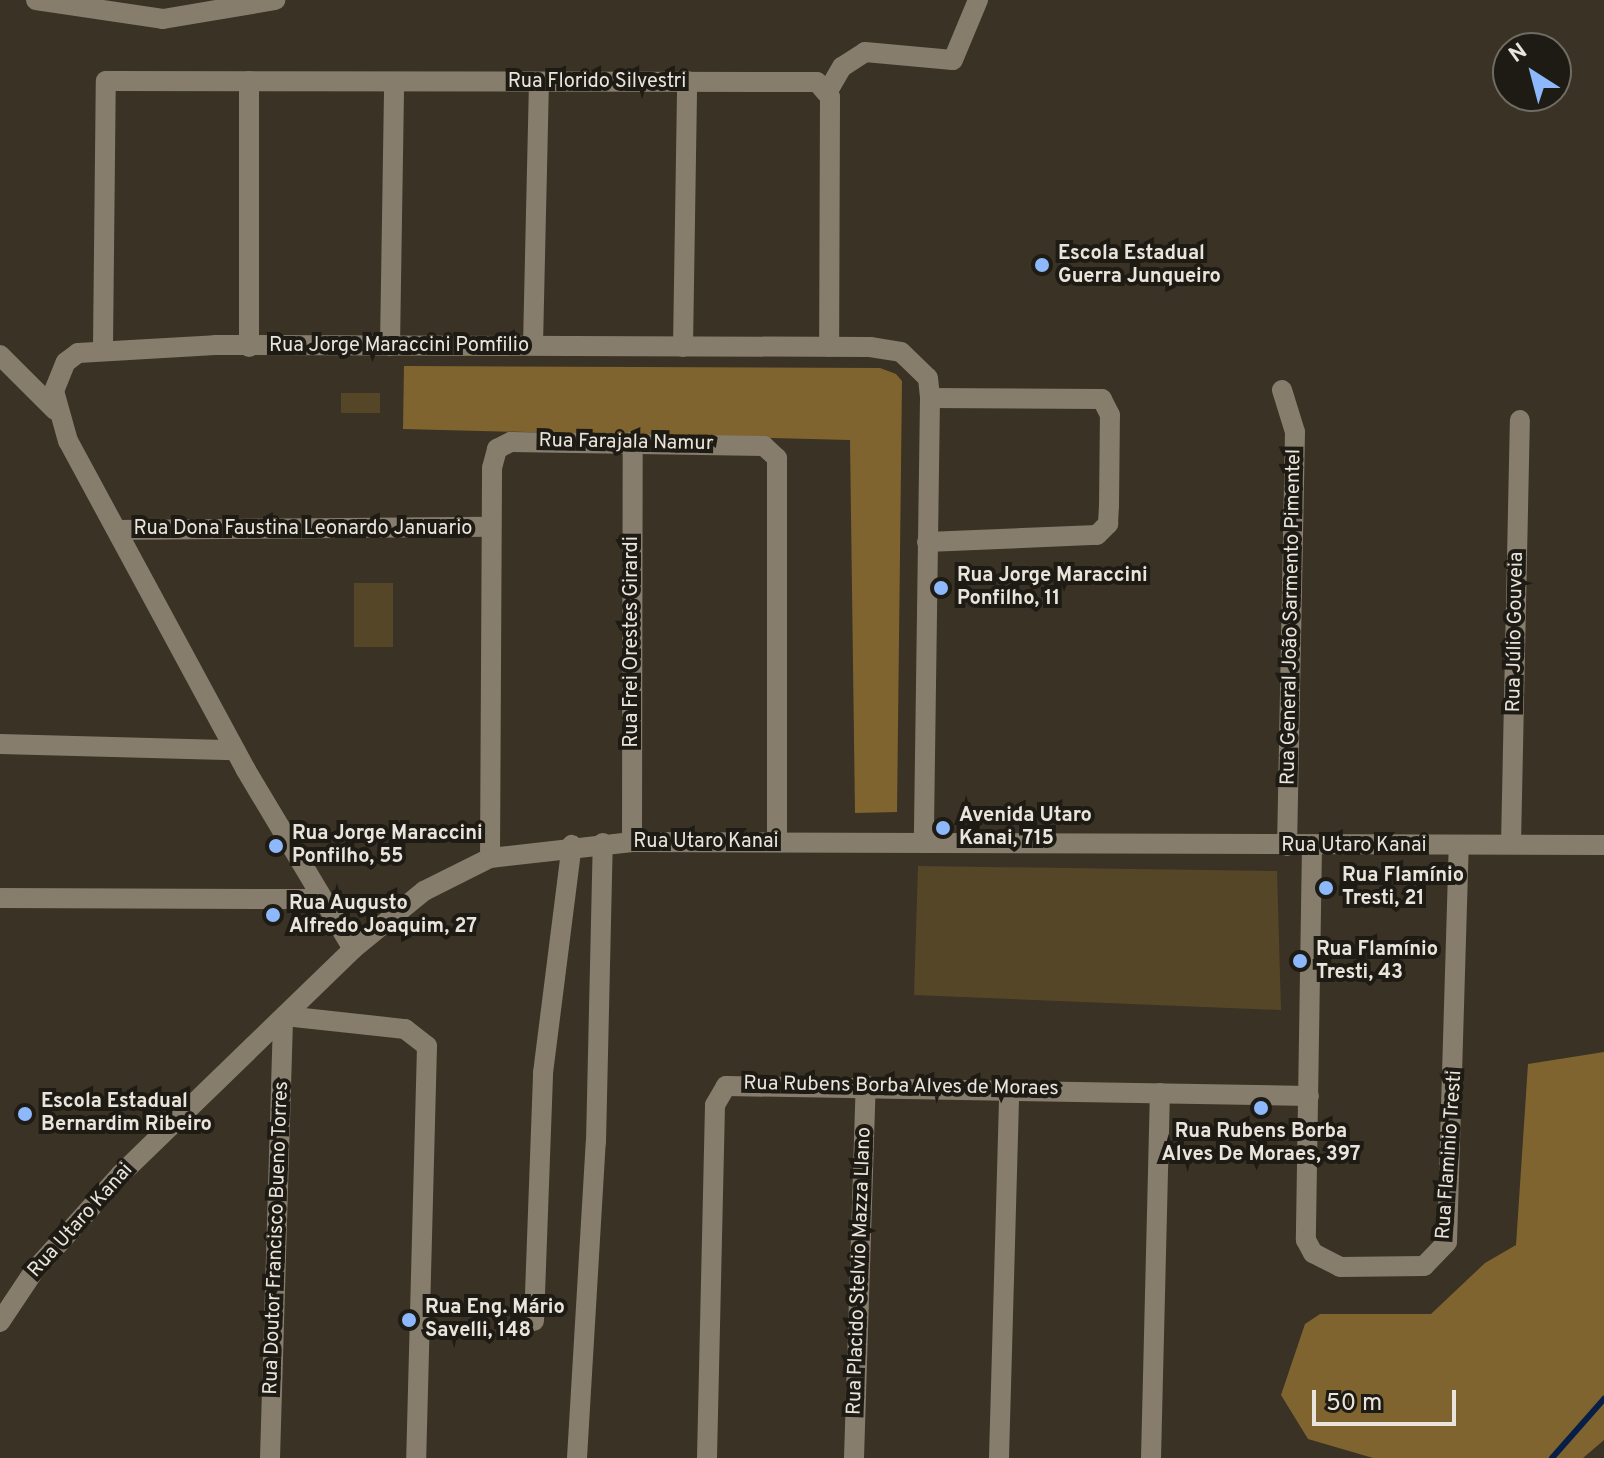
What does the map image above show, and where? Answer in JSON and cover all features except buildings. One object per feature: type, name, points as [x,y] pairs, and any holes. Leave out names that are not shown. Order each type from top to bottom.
[{"type":"street","points":[[36,0],[139,18],[275,0]]},
{"type":"street","points":[[829,347],[828,91],[842,67],[865,52],[953,60],[978,0]]},
{"type":"street","name":"Rua Florido Silvestri","points":[[103,347],[96,81],[817,82],[828,91]]},
{"type":"street","points":[[249,81],[249,347]]},
{"type":"street","points":[[683,347],[687,81]]},
{"type":"street","points":[[390,346],[394,82]]},
{"type":"street","points":[[533,345],[539,83]]},
{"type":"street","name":"Rua Jorge Maraccini Pomfilio","points":[[55,410],[54,391],[66,362],[103,347],[533,345],[829,347],[901,352],[928,378],[930,398],[924,842]]},
{"type":"street","points":[[0,355],[55,410],[235,750],[320,899],[353,949]]},
{"type":"street","name":"Rua General João Sarmento Pimentel","points":[[1282,390],[1295,432],[1287,846]]},
{"type":"street","points":[[927,542],[1097,535],[1108,524],[1109,506],[1110,415],[1102,399],[930,398]]},
{"type":"street","name":"Rua Júlio Gouveia","points":[[1511,844],[1520,420]]},
{"type":"street","name":"Rua Farajala Namur","points":[[490,858],[490,527],[492,468],[502,444],[633,441],[764,446],[777,458],[777,842]]},
{"type":"street","name":"Rua Frei Orestes Girardi","points":[[632,842],[633,441]]},
{"type":"street","name":"Rua Dona Faustina Leonardo Januario","points":[[117,530],[490,527]]},
{"type":"street","points":[[0,744],[235,750]]},
{"type":"street","name":"Rua Utaro Kanai","points":[[0,1322],[71,1227],[353,949],[424,891],[490,858],[572,845],[632,842],[1459,847],[1604,845]]},
{"type":"street","points":[[577,1458],[596,1142],[603,843]]},
{"type":"street","points":[[534,1321],[543,1073],[572,845]]},
{"type":"street","name":"Rua Flaminio Tresti","points":[[1312,846],[1306,1240],[1313,1253],[1340,1267],[1435,1261],[1447,1242],[1455,1130],[1459,847]]},
{"type":"street","points":[[0,898],[320,899]]},
{"type":"street","points":[[284,1017],[405,1029],[427,1046],[416,1458]]},
{"type":"street","name":"Rua Doutor Francisco Bueno Torres","points":[[270,1458],[284,1017]]},
{"type":"street","name":"Rua Rubens Borba Alves de Moraes","points":[[707,1458],[717,1096],[735,1084],[1309,1096]]},
{"type":"street","name":"Rua Placido Stelvio Mazza Llano","points":[[854,1458],[866,1085]]},
{"type":"street","points":[[999,1458],[1009,1089]]},
{"type":"street","points":[[1151,1458],[1160,1093]]},
{"type":"shaded area","points":[[404,366],[880,368],[896,374],[902,381],[897,812],[855,813],[850,440],[403,429]]},
{"type":"shaded area","points":[[341,393],[380,393],[380,413],[341,413]]},
{"type":"shaded area","points":[[354,583],[393,583],[393,647],[354,647]]},
{"type":"shaded area","points":[[918,866],[1277,871],[1281,1010],[914,995]]},
{"type":"shaded area","points":[[1604,1052],[1604,1440],[1583,1458],[1373,1458],[1308,1439],[1281,1395],[1305,1324],[1320,1314],[1431,1314],[1485,1263],[1516,1245],[1528,1064]]},
{"type":"waterway","points":[[1552,1458],[1604,1399]]},
{"type":"place","name":"Escola Estadual Guerra Junqueiro","points":[[1042,265]]},
{"type":"place","name":"Rua Jorge Maraccini Ponfilho, 11","points":[[941,588]]},
{"type":"place","name":"Avenida Utaro Kanai, 715","points":[[943,828]]},
{"type":"place","name":"Rua Jorge Maraccini Ponfilho, 55","points":[[276,846]]},
{"type":"place","name":"Rua Flamínio Tresti, 21","points":[[1326,888]]},
{"type":"place","name":"Rua Augusto Alfredo Joaquim, 27","points":[[273,915]]},
{"type":"place","name":"Rua Flamínio Tresti, 43","points":[[1300,961]]},
{"type":"place","name":"Rua Rubens Borba Alves De Moraes, 397","points":[[1261,1108]]},
{"type":"place","name":"Escola Estadual Bernardim Ribeiro","points":[[25,1114]]},
{"type":"place","name":"Rua Eng. Mário Savelli, 148","points":[[409,1320]]}]
